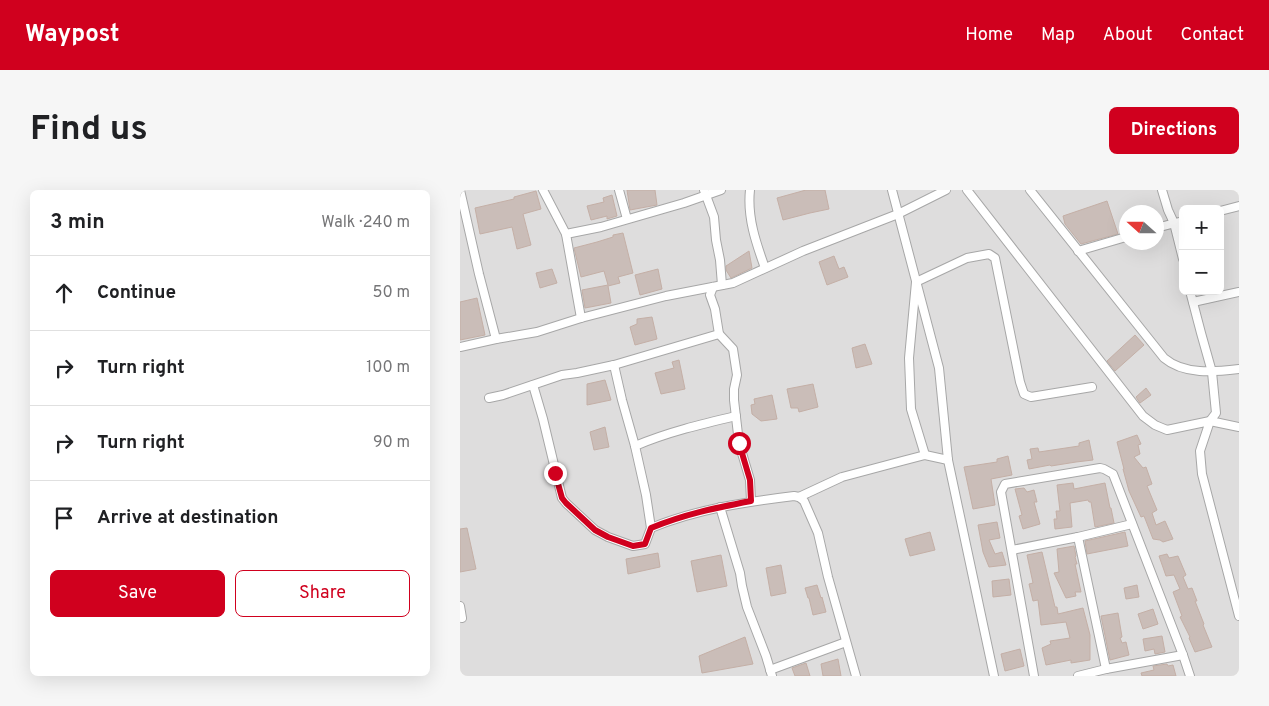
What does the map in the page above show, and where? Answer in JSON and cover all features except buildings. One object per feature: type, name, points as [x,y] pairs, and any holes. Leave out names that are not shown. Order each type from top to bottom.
[{"type":"street","points":[[460,190],[496,339]]},
{"type":"street","points":[[543,190],[566,234],[580,318]]},
{"type":"street","points":[[619,190],[626,219]]},
{"type":"street","points":[[566,234],[684,203],[705,192],[721,190]]},
{"type":"street","points":[[750,190],[749,201],[756,241],[765,268]]},
{"type":"street","points":[[892,190],[939,368],[948,460],[994,676]]},
{"type":"street","points":[[460,347],[537,332],[580,318],[666,296],[733,283],[802,251],[898,214],[946,190]]},
{"type":"street","points":[[967,190],[1143,416],[1154,425],[1167,430],[1210,421],[1239,427]]},
{"type":"street","points":[[1030,190],[1164,358],[1171,364],[1187,369],[1212,372],[1239,369]]},
{"type":"street","points":[[1162,190],[1174,223],[1181,250]]},
{"type":"street","points":[[705,192],[714,217],[722,285]]},
{"type":"street","points":[[1224,210],[1239,206]]},
{"type":"street","points":[[1164,226],[1179,222]]},
{"type":"street","points":[[1078,251],[1119,239]]},
{"type":"street","points":[[916,282],[967,258],[989,254],[995,258],[1024,394],[1031,397],[1092,387]]},
{"type":"street","points":[[916,282],[910,358],[911,409],[925,456]]},
{"type":"street","points":[[713,287],[710,295],[715,309],[719,334],[733,349],[737,375],[734,400],[739,443],[750,480],[751,501]]},
{"type":"street","points":[[1193,302],[1239,292]]},
{"type":"street","points":[[1191,295],[1212,372],[1216,413],[1210,421],[1200,451],[1202,474],[1239,616]]},
{"type":"street","points":[[489,398],[562,375],[614,365],[719,334]]},
{"type":"street","points":[[533,385],[562,498],[595,530],[633,546],[645,544],[651,528],[646,495],[614,365]]},
{"type":"street","points":[[635,446],[669,433],[736,416]]},
{"type":"street","points":[[651,528],[674,518],[703,510],[751,501],[799,497],[842,477],[925,456],[948,460]]},
{"type":"street","points":[[1034,676],[1001,492],[1005,484],[1100,468],[1104,468],[1113,474],[1190,676]]},
{"type":"street","points":[[799,497],[806,504],[818,533],[828,577],[856,676]]},
{"type":"street","points":[[720,507],[740,573],[747,607],[771,673],[846,642]]},
{"type":"street","points":[[1012,550],[1132,524]]},
{"type":"street","points":[[1078,537],[1106,669]]},
{"type":"street","points":[[460,606],[462,618]]},
{"type":"street","points":[[1078,676],[1183,655]]},
{"type":"shaded area","points":[[460,190],[1239,190],[1239,676],[460,676]]},
{"type":"route","points":[[555,473],[562,498],[566,503],[595,530],[633,546],[645,544],[651,528],[674,518],[703,510],[751,501],[750,480],[739,443]]}]
